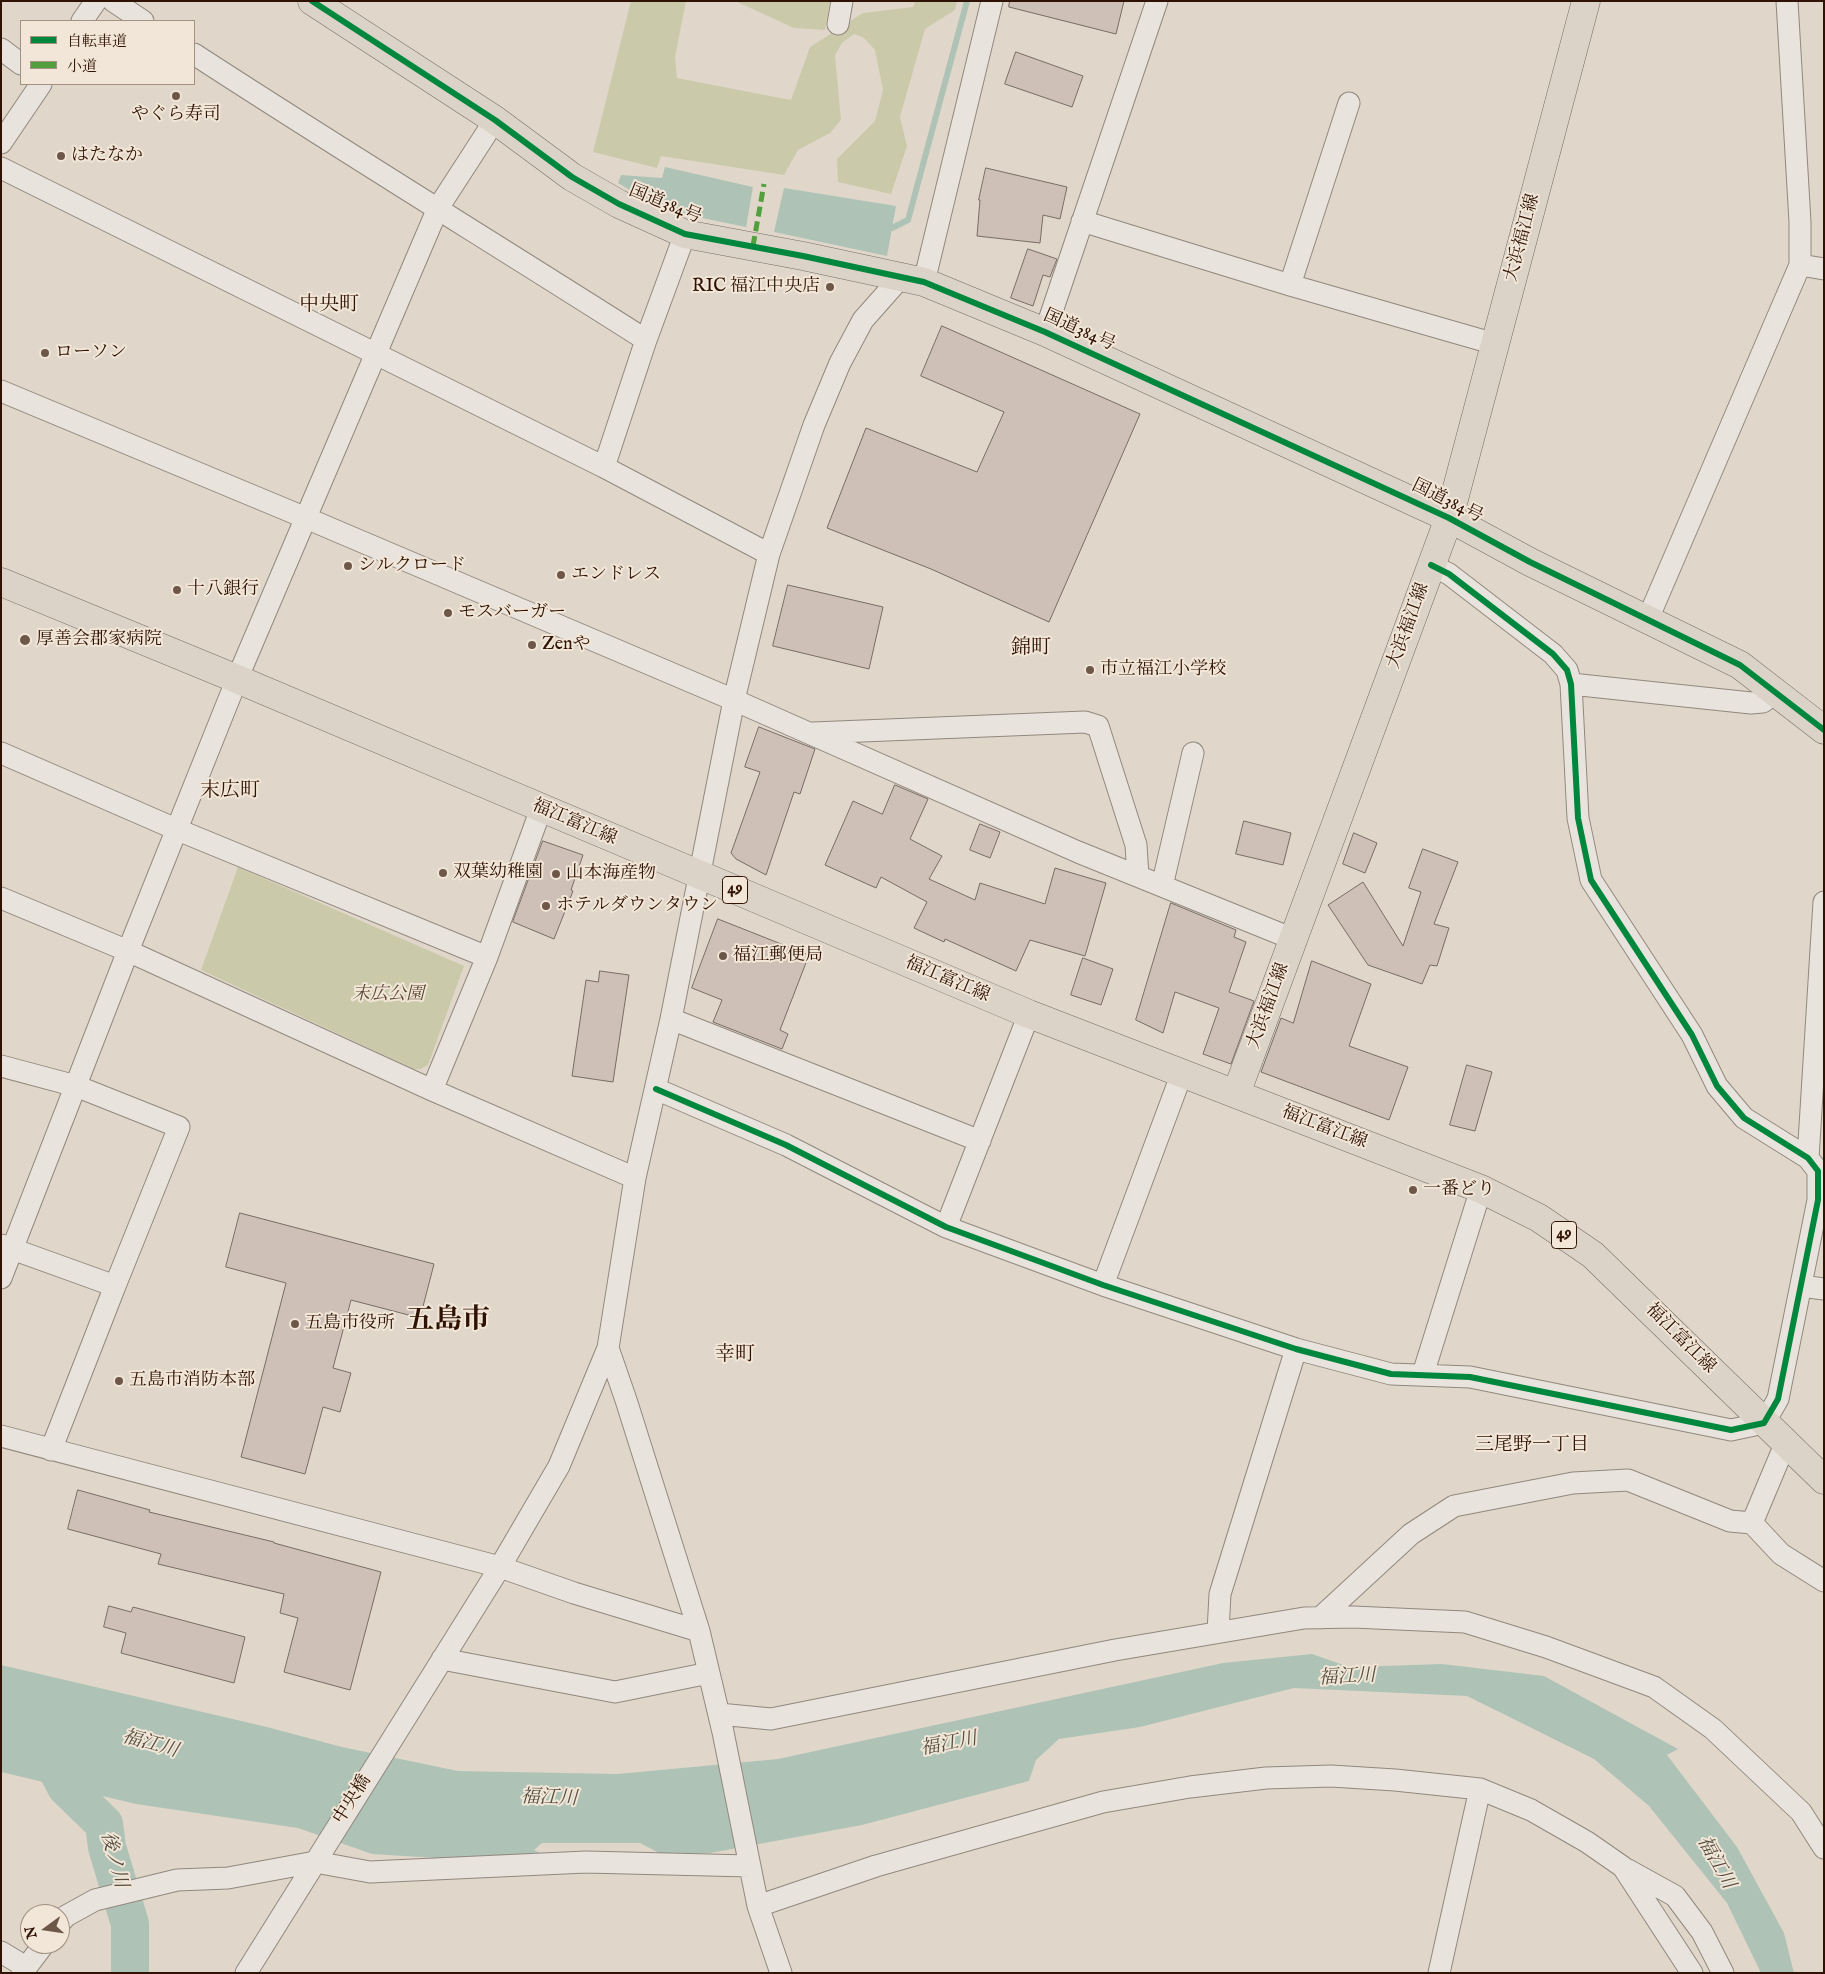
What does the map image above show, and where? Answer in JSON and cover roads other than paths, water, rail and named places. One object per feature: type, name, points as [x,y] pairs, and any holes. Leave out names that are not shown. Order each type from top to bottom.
[{"type":"main road","name":"国道384号","points":[[312,1],[495,120],[572,178],[619,204],[684,234],[913,279],[1045,332],[1449,518],[1530,562],[1740,665],[1824,730]]},
{"type":"main road","name":"大浜福江線","points":[[1236,1094],[1449,518],[1586,1]]},
{"type":"main road","name":"福江富江線","points":[[1,582],[237,679],[1029,1014],[1481,1189],[1540,1218],[1593,1255],[1824,1480]]},
{"type":"street","points":[[83,20],[96,1]]},
{"type":"street","points":[[112,1],[141,20]]},
{"type":"street","points":[[838,24],[842,1]]},
{"type":"street","points":[[780,1973],[758,1906],[721,1723],[699,1631],[608,1348],[635,1178],[671,1020],[734,700],[769,554],[814,425],[840,363],[863,320],[913,279],[992,1]]},
{"type":"street","points":[[1045,332],[1156,1]]},
{"type":"street","points":[[1647,621],[1800,265],[1800,222],[1787,1]]},
{"type":"street","points":[[1,49],[20,63]]},
{"type":"street","points":[[195,55],[327,140],[646,340]]},
{"type":"street","points":[[1,143],[40,85]]},
{"type":"street","points":[[1290,284],[1349,103]]},
{"type":"street","points":[[1,1278],[7,1247],[76,1086],[237,679],[438,208],[495,120]]},
{"type":"street","points":[[1,168],[604,467],[769,554]]},
{"type":"street","points":[[1082,221],[1495,344]]},
{"type":"street","points":[[604,467],[646,340],[684,234]]},
{"type":"street","points":[[1800,265],[1824,269]]},
{"type":"street","points":[[1,391],[734,700],[1078,852],[1293,939]]},
{"type":"street","points":[[656,1089],[786,1145],[946,1227],[1103,1285],[1296,1349],[1391,1374],[1470,1377],[1731,1430],[1764,1423],[1778,1399],[1801,1286],[1821,1201],[1818,1171],[1808,1158],[1744,1118],[1717,1086],[1692,1035],[1591,880],[1578,818],[1571,684],[1567,670],[1553,654],[1448,574],[1431,565]]},
{"type":"street","points":[[1571,684],[1751,703],[1763,702],[1776,692]]},
{"type":"street","points":[[808,733],[1085,722],[1098,726],[1136,845],[1138,876]]},
{"type":"street","points":[[1,753],[178,830],[486,957]]},
{"type":"street","points":[[1162,886],[1193,753]]},
{"type":"street","points":[[432,1090],[486,957],[541,809]]},
{"type":"street","points":[[1,898],[128,951],[432,1090],[635,1178]]},
{"type":"street","points":[[1808,1158],[1824,902]]},
{"type":"street","points":[[946,1227],[1029,1014]]},
{"type":"street","points":[[671,1020],[980,1140]]},
{"type":"street","points":[[1,1066],[76,1086],[179,1127],[51,1450]]},
{"type":"street","points":[[1103,1285],[1182,1073]]},
{"type":"street","points":[[1423,1374],[1481,1189]]},
{"type":"street","points":[[7,1247],[115,1286]]},
{"type":"street","points":[[1801,1286],[1824,1289]]},
{"type":"street","name":"中央橋","points":[[246,1973],[500,1567],[559,1466],[608,1348]]},
{"type":"street","points":[[1218,1632],[1220,1594],[1296,1349]]},
{"type":"street","points":[[1,1436],[500,1567],[574,1593],[699,1631]]},
{"type":"street","points":[[1752,1522],[1786,1442]]},
{"type":"street","points":[[1320,1618],[1411,1534],[1454,1506],[1574,1483],[1628,1480],[1730,1521],[1752,1522],[1781,1554],[1824,1581]]},
{"type":"street","points":[[721,1723],[771,1719],[1114,1650],[1304,1618],[1353,1617],[1465,1622],[1546,1647],[1654,1687],[1713,1729],[1801,1812],[1824,1848]]},
{"type":"street","points":[[442,1659],[615,1692],[709,1673]]},
{"type":"street","points":[[758,1906],[876,1866],[1103,1802],[1190,1787],[1266,1778],[1331,1776],[1395,1780],[1480,1790],[1531,1810],[1587,1842],[1623,1867],[1675,1896],[1702,1932],[1723,1973]]},
{"type":"street","points":[[1439,1973],[1480,1790]]},
{"type":"street","points":[[70,1914],[95,1900],[177,1880],[228,1878],[315,1862],[370,1872],[586,1862],[749,1866]]},
{"type":"street","points":[[1623,1867],[1692,1973]]},
{"type":"street","points":[[1,1952],[24,1970],[36,1954]]},
{"type":"water","points":[[665,167],[753,187],[746,227],[663,210],[618,183],[621,175],[662,178]]},
{"type":"water","points":[[784,188],[896,206],[887,256],[774,232]]},
{"type":"water","name":"福江川","points":[[1312,1654],[1349,1667],[1442,1664],[1544,1676],[1678,1749],[1667,1755],[1737,1847],[1784,1933],[1794,1973],[1761,1973],[1727,1903],[1649,1806],[1594,1759],[1467,1696],[1294,1688],[1140,1727],[1059,1739],[1036,1760],[1029,1781],[862,1825],[710,1853],[661,1854],[640,1843],[542,1843],[534,1850],[546,1856],[485,1861],[372,1854],[298,1828],[136,1804],[1,1772],[1,1665],[267,1727],[342,1747],[458,1771],[618,1774],[778,1759],[1223,1663]]},
{"type":"waterway","points":[[892,228],[908,220],[967,1]]},
{"type":"waterway","name":"後ノ川","points":[[42,1741],[66,1787],[104,1824],[107,1847],[130,1924],[130,1973]]},
{"type":"place","name":"やぐら寿司","points":[[176,96]]},
{"type":"place","name":"はたなか","points":[[61,156]]},
{"type":"place","name":"RIC 福江中央店","points":[[830,287]]},
{"type":"place","name":"ローソン","points":[[45,353]]},
{"type":"place","name":"シルクロード","points":[[348,566]]},
{"type":"place","name":"エンドレス","points":[[561,575]]},
{"type":"place","name":"十八銀行","points":[[177,590]]},
{"type":"place","name":"モスバーガー","points":[[448,613]]},
{"type":"place","name":"厚善会郡家病院","points":[[25,640]]},
{"type":"place","name":"Zenや","points":[[532,645]]},
{"type":"place","name":"市立福江小学校","points":[[1090,670]]},
{"type":"place","name":"双葉幼稚園","points":[[443,873]]},
{"type":"place","name":"山本海産物","points":[[556,874]]},
{"type":"place","name":"ホテルダウンタウン","points":[[546,906]]},
{"type":"place","name":"福江郵便局","points":[[723,956]]},
{"type":"place","name":"一番どり","points":[[1413,1190]]},
{"type":"place","name":"五島市役所","points":[[295,1324]]},
{"type":"place","name":"五島市消防本部","points":[[119,1381]]},
{"type":"district","name":"中央町","points":[[329,306]]},
{"type":"district","name":"錦町","points":[[1031,649]]},
{"type":"district","name":"末広町","points":[[230,792]]},
{"type":"district","name":"五島市","points":[[448,1322]]},
{"type":"district","name":"幸町","points":[[735,1356]]},
{"type":"district","name":"三尾野一丁目","points":[[1532,1446]]},
{"type":"park label","name":"末広公園","points":[[388,995]]}]
